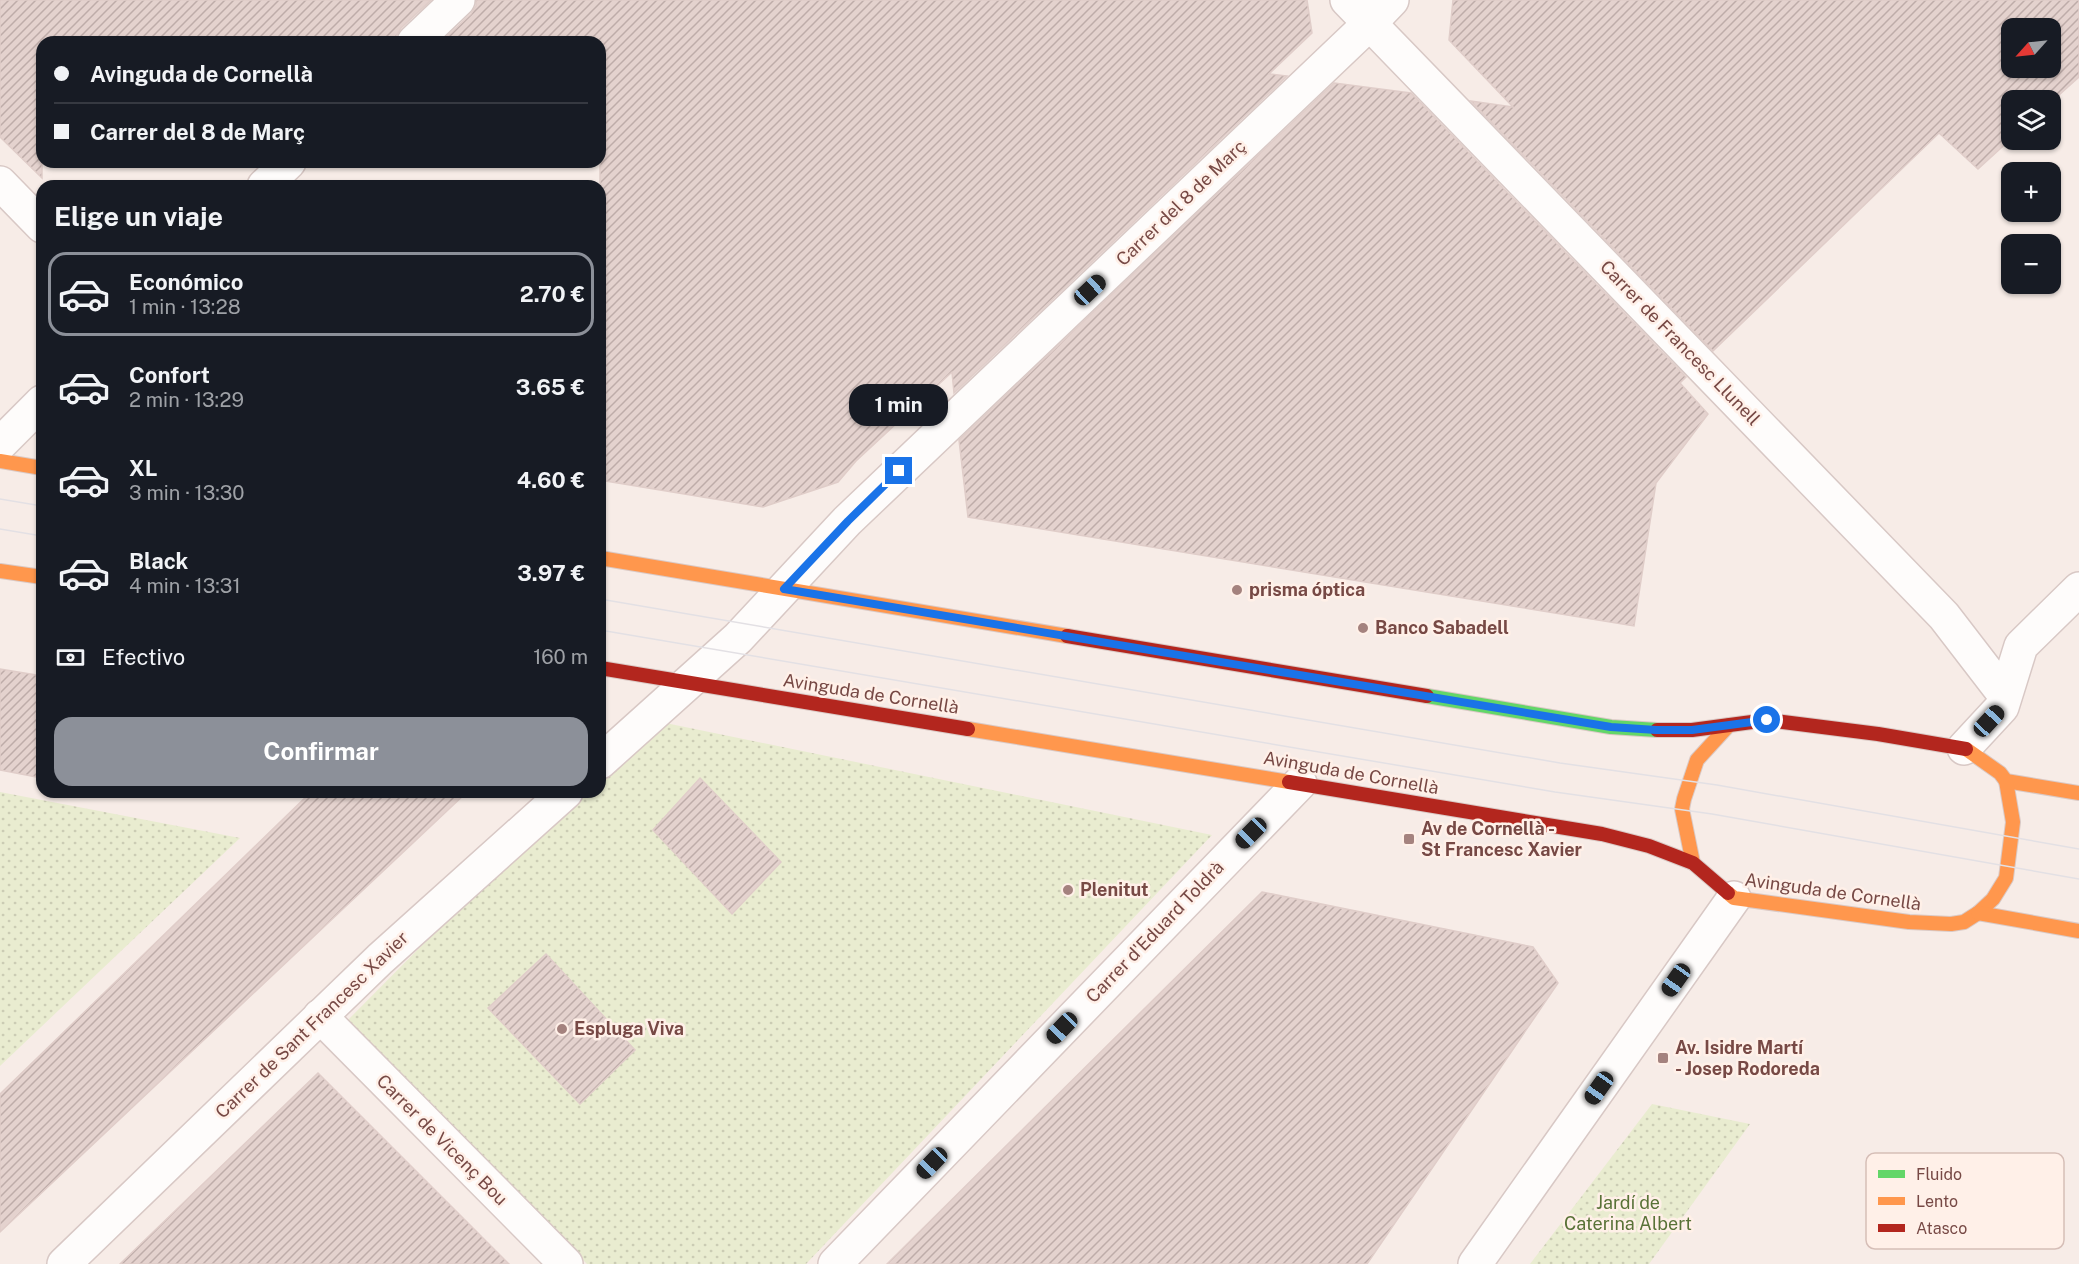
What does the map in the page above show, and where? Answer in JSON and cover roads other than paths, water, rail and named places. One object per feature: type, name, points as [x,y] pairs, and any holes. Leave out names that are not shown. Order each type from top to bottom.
[{"type":"street","points":[[420,36],[458,0]]},
{"type":"street","name":"Carrer de Francesc Llunell","points":[[1347,0],[1944,616],[2004,694]]},
{"type":"street","name":"Carrer del 8 de Març","points":[[687,682],[738,638],[856,513],[1392,0]]},
{"type":"street","points":[[270,180],[283,168]]},
{"type":"street","points":[[0,183],[36,219]]},
{"type":"street","points":[[0,444],[36,408]]},
{"type":"street","points":[[0,461],[36,467]]},
{"type":"street","points":[[606,559],[1611,727],[1692,730],[1767,720],[1964,748],[2001,773],[2006,781],[2013,822],[2006,878],[1993,899],[1978,913]]},
{"type":"street","points":[[0,571],[36,576]]},
{"type":"street","points":[[1964,748],[2002,707],[2004,694],[2021,646],[2079,588]]},
{"type":"street","name":"Avinguda de Cornellà","points":[[606,669],[1602,834],[1649,846],[1693,863],[1734,898],[1910,922],[1951,924],[1964,922],[1978,913]]},
{"type":"street","points":[[606,756],[687,682]]},
{"type":"street","points":[[1693,863],[1682,809],[1684,799],[1697,760],[1730,725]]},
{"type":"street","points":[[2006,781],[2079,793]]},
{"type":"street","name":"Carrer d'Eduard Toldrà","points":[[835,1264],[1300,783]]},
{"type":"street","name":"Carrer de Sant Francesc Xavier","points":[[64,1264],[380,959],[559,798]]},
{"type":"street","points":[[1475,1264],[1734,898]]},
{"type":"street","points":[[1978,913],[2079,931]]},
{"type":"street","name":"Carrer de Vicenç Bou","points":[[320,1016],[566,1264]]},
{"type":"tram line","points":[[0,499],[36,505]]},
{"type":"tram line","points":[[0,529],[36,535]]},
{"type":"tram line","points":[[606,600],[1560,763],[1717,785],[2079,849]]},
{"type":"tram line","points":[[606,631],[1555,792],[1712,814],[2079,879]]},
{"type":"place","name":"prisma óptica","points":[[1237,590]]},
{"type":"place","name":"Banco Sabadell","points":[[1363,628]]},
{"type":"place","name":"Av de Cornellà - St Francesc Xavier","points":[[1409,839]]},
{"type":"place","name":"Plenitut","points":[[1068,890]]},
{"type":"place","name":"Espluga Viva","points":[[562,1029]]},
{"type":"place","name":"Av. Isidre Martí - Josep Rodoreda","points":[[1663,1058]]},
{"type":"park label","name":"Jardí de Caterina Albert","points":[[1628,1213]]}]
